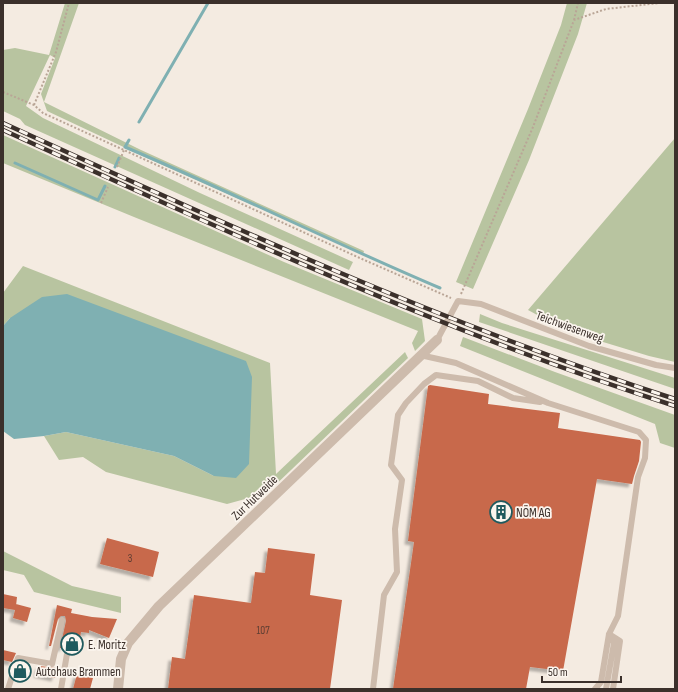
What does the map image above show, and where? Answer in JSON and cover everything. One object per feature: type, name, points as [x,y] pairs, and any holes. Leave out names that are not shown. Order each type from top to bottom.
[{"type":"street","name":"Zur Hutweide","points":[[118,689],[122,659],[128,643],[159,606],[437,340]]},
{"type":"lane","points":[[437,340],[458,301]]},
{"type":"lane","name":"Teichwiesenweg","points":[[458,301],[481,304],[589,346],[656,365],[675,368]]},
{"type":"lane","points":[[420,355],[456,363],[548,403],[639,432],[646,440],[645,458],[638,478],[618,616],[609,634],[601,682],[595,689]]},
{"type":"lane","points":[[374,689],[384,595],[397,572],[395,529],[402,480],[391,465],[398,415],[406,403],[424,384],[436,375],[478,381],[513,398],[548,403]]},
{"type":"lane","points":[[8,689],[18,658],[52,664],[62,620]]},
{"type":"lane","points":[[606,689],[614,643],[609,634]]},
{"type":"lane","points":[[609,634],[620,641],[613,689]]},
{"type":"lane","points":[[61,689],[68,648]]},
{"type":"path","points":[[34,105],[56,52],[69,3]]},
{"type":"path","points":[[3,92],[34,105],[43,114],[458,301],[534,128],[574,20],[578,3]]},
{"type":"path","points":[[574,20],[606,9],[659,3]]},
{"type":"path","points":[[116,167],[124,150]]},
{"type":"path","points":[[101,203],[108,187]]},
{"type":"green space","points":[[65,3],[79,3],[44,102],[141,150],[364,251],[363,254],[147,158],[47,111],[41,94],[55,58],[50,55],[26,106],[43,118],[200,193],[353,262],[349,270],[25,125],[20,119],[3,111],[3,50],[15,48],[49,55]]},
{"type":"green space","points":[[567,3],[587,3],[578,34],[529,160],[473,289],[456,282],[528,109],[561,25]]},
{"type":"green space","points":[[3,135],[284,262],[422,319],[425,341],[415,351],[412,343],[418,331],[3,163]]},
{"type":"green space","points":[[675,138],[675,362],[649,356],[567,331],[528,310]]},
{"type":"green space","points":[[23,266],[270,363],[276,474],[405,352],[408,358],[267,493],[227,504],[106,472],[83,457],[59,460],[44,436],[66,432],[174,456],[214,476],[10,318],[3,326],[3,293]]},
{"type":"green space","points":[[480,314],[502,323],[675,378],[675,389],[479,322]]},
{"type":"green space","points":[[463,337],[675,415],[675,448],[660,443],[655,424],[460,346]]},
{"type":"green space","points":[[3,551],[72,586],[121,597],[121,613],[34,592],[24,575],[3,570]]},
{"type":"water","points":[[67,294],[246,361],[252,377],[249,464],[236,478],[214,476],[174,456],[66,432],[14,439],[3,431],[3,326],[10,318],[42,297]]},
{"type":"building","name":"NÖM AG","points":[[430,385],[489,394],[488,404],[560,413],[558,428],[640,440],[641,442],[639,461],[632,484],[597,479],[563,671],[530,667],[526,689],[393,689],[414,542],[408,541],[428,386]]},
{"type":"building","points":[[107,538],[159,552],[153,577],[100,564]]},
{"type":"building","points":[[268,548],[315,554],[310,595],[342,600],[330,689],[168,689],[172,657],[185,659],[194,595],[251,603],[255,572],[265,573]]},
{"type":"building","points":[[3,594],[17,597],[16,604],[31,608],[27,622],[13,618],[15,610],[3,608]]},
{"type":"building","points":[[57,605],[72,609],[71,613],[92,617],[117,619],[109,638],[89,630],[89,633],[81,632],[80,638],[67,635],[63,648],[60,648],[66,621],[65,616],[61,616],[58,619],[51,646],[49,646]]},
{"type":"building","points":[[3,650],[16,653],[12,662],[3,660]]},
{"type":"building","points":[[39,666],[58,668],[55,678],[37,674]]},
{"type":"building","points":[[77,674],[93,678],[90,689],[73,689]]},
{"type":"waterway","points":[[139,122],[208,3]]},
{"type":"waterway","points":[[129,140],[125,147],[440,288]]},
{"type":"waterway","points":[[115,167],[119,158]]},
{"type":"waterway","points":[[15,163],[98,200],[105,186]]},
{"type":"railway","points":[[3,123],[335,271],[504,338],[589,370],[675,399]]},
{"type":"railway","points":[[3,130],[252,242],[419,313],[589,377],[675,406]]},
{"type":"place","name":"NÖM AG","points":[[501,512]]},
{"type":"place","name":"E. Moritz","points":[[72,644]]},
{"type":"place","name":"Autohaus Brammen","points":[[20,671]]}]
